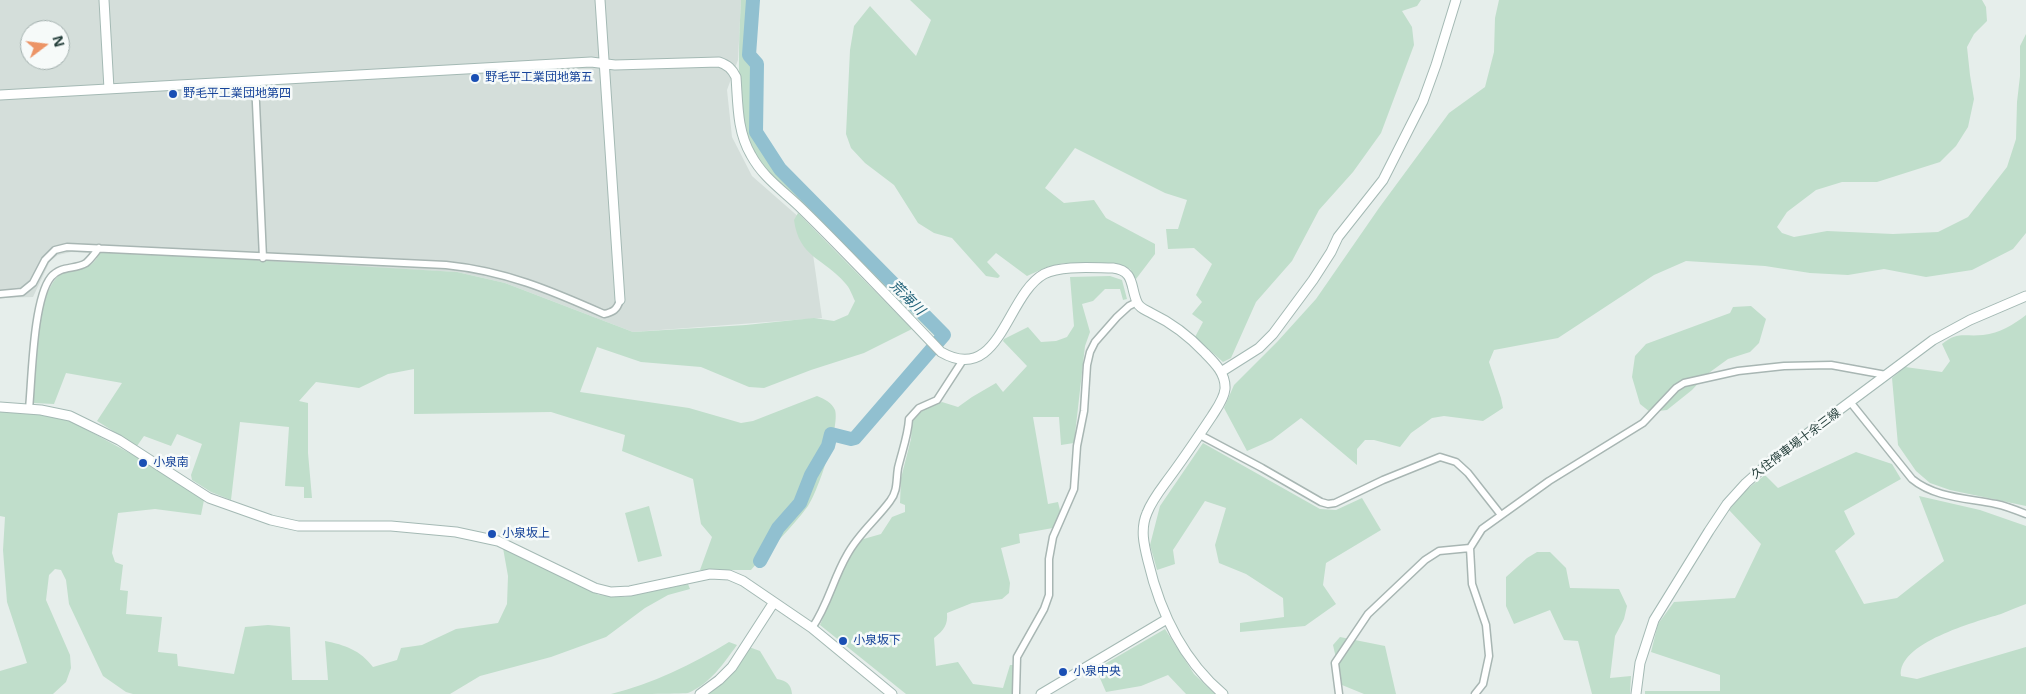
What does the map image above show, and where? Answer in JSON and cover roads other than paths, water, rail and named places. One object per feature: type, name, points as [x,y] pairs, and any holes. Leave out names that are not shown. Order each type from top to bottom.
[{"type":"street","points":[[104,0],[109,89]]},
{"type":"street","points":[[0,294],[22,292],[29,288],[45,260],[55,250],[67,247],[263,258],[387,262],[471,268],[543,288],[604,314],[613,312],[618,307],[620,300],[600,0]]},
{"type":"street","points":[[1221,372],[1259,348],[1273,334],[1313,280],[1338,237],[1383,180],[1423,101],[1456,0]]},
{"type":"street","points":[[0,95],[591,62],[615,65],[719,62],[729,67],[736,77],[740,129],[750,154],[762,173],[770,182],[802,208],[942,352],[952,358],[962,360],[970,360],[982,354],[1005,329],[1023,294],[1037,279],[1047,272],[1063,269],[1120,269],[1129,277],[1137,302],[1141,308],[1163,319],[1195,342],[1221,372],[1225,390],[1222,399],[1200,435],[1150,505],[1142,534],[1151,573],[1166,619],[1198,667],[1223,694]]},
{"type":"street","points":[[255,81],[263,258]]},
{"type":"street","points":[[29,409],[38,307],[46,286],[58,271],[65,267],[88,262],[99,248]]},
{"type":"street","name":"久住停車場十余三線","points":[[1636,694],[1640,663],[1654,620],[1671,589],[1727,504],[1746,483],[1772,460],[1851,403],[1933,340],[1970,320],[2026,296]]},
{"type":"street","points":[[1016,694],[1017,657],[1044,609],[1049,595],[1049,559],[1052,537],[1074,489],[1077,446],[1084,411],[1087,365],[1090,352],[1095,342],[1117,317],[1129,306],[1137,302]]},
{"type":"street","points":[[812,628],[820,616],[847,553],[857,538],[895,493],[898,468],[908,434],[909,419],[919,408],[937,400],[962,360]]},
{"type":"street","points":[[1475,694],[1483,684],[1489,656],[1486,625],[1472,584],[1470,548],[1482,529],[1549,481],[1643,423],[1676,388],[1684,383],[1738,371],[1784,366],[1832,365],[1886,375]]},
{"type":"street","points":[[1851,403],[1912,478],[1923,488],[1934,492],[1999,504],[2026,514]]},
{"type":"street","points":[[0,407],[29,409],[70,416],[90,424],[119,440],[210,498],[271,520],[298,526],[403,527],[456,532],[498,541],[595,588],[611,592],[630,591],[710,574],[729,575],[744,581],[812,628],[892,694]]},
{"type":"street","points":[[1200,435],[1321,502],[1328,504],[1335,503],[1421,463],[1440,457],[1451,459],[1468,472],[1501,515]]},
{"type":"street","points":[[1339,694],[1335,662],[1368,614],[1424,560],[1439,551],[1470,548]]},
{"type":"street","points":[[700,694],[719,680],[732,667],[774,602]]},
{"type":"street","points":[[1041,694],[1166,619]]},
{"type":"waterway","name":"荒海川","points":[[753,0],[749,55],[757,64],[756,132],[780,169],[944,335],[855,438],[851,439],[831,434],[828,446],[811,475],[800,503],[778,528],[760,561]]},
{"type":"place","name":"野毛平工業団地第五","points":[[475,78]]},
{"type":"place","name":"野毛平工業団地第四","points":[[173,94]]},
{"type":"place","name":"小泉南","points":[[143,463]]},
{"type":"place","name":"小泉坂上","points":[[492,534]]},
{"type":"place","name":"小泉坂下","points":[[843,641]]},
{"type":"place","name":"小泉中央","points":[[1063,672]]}]
